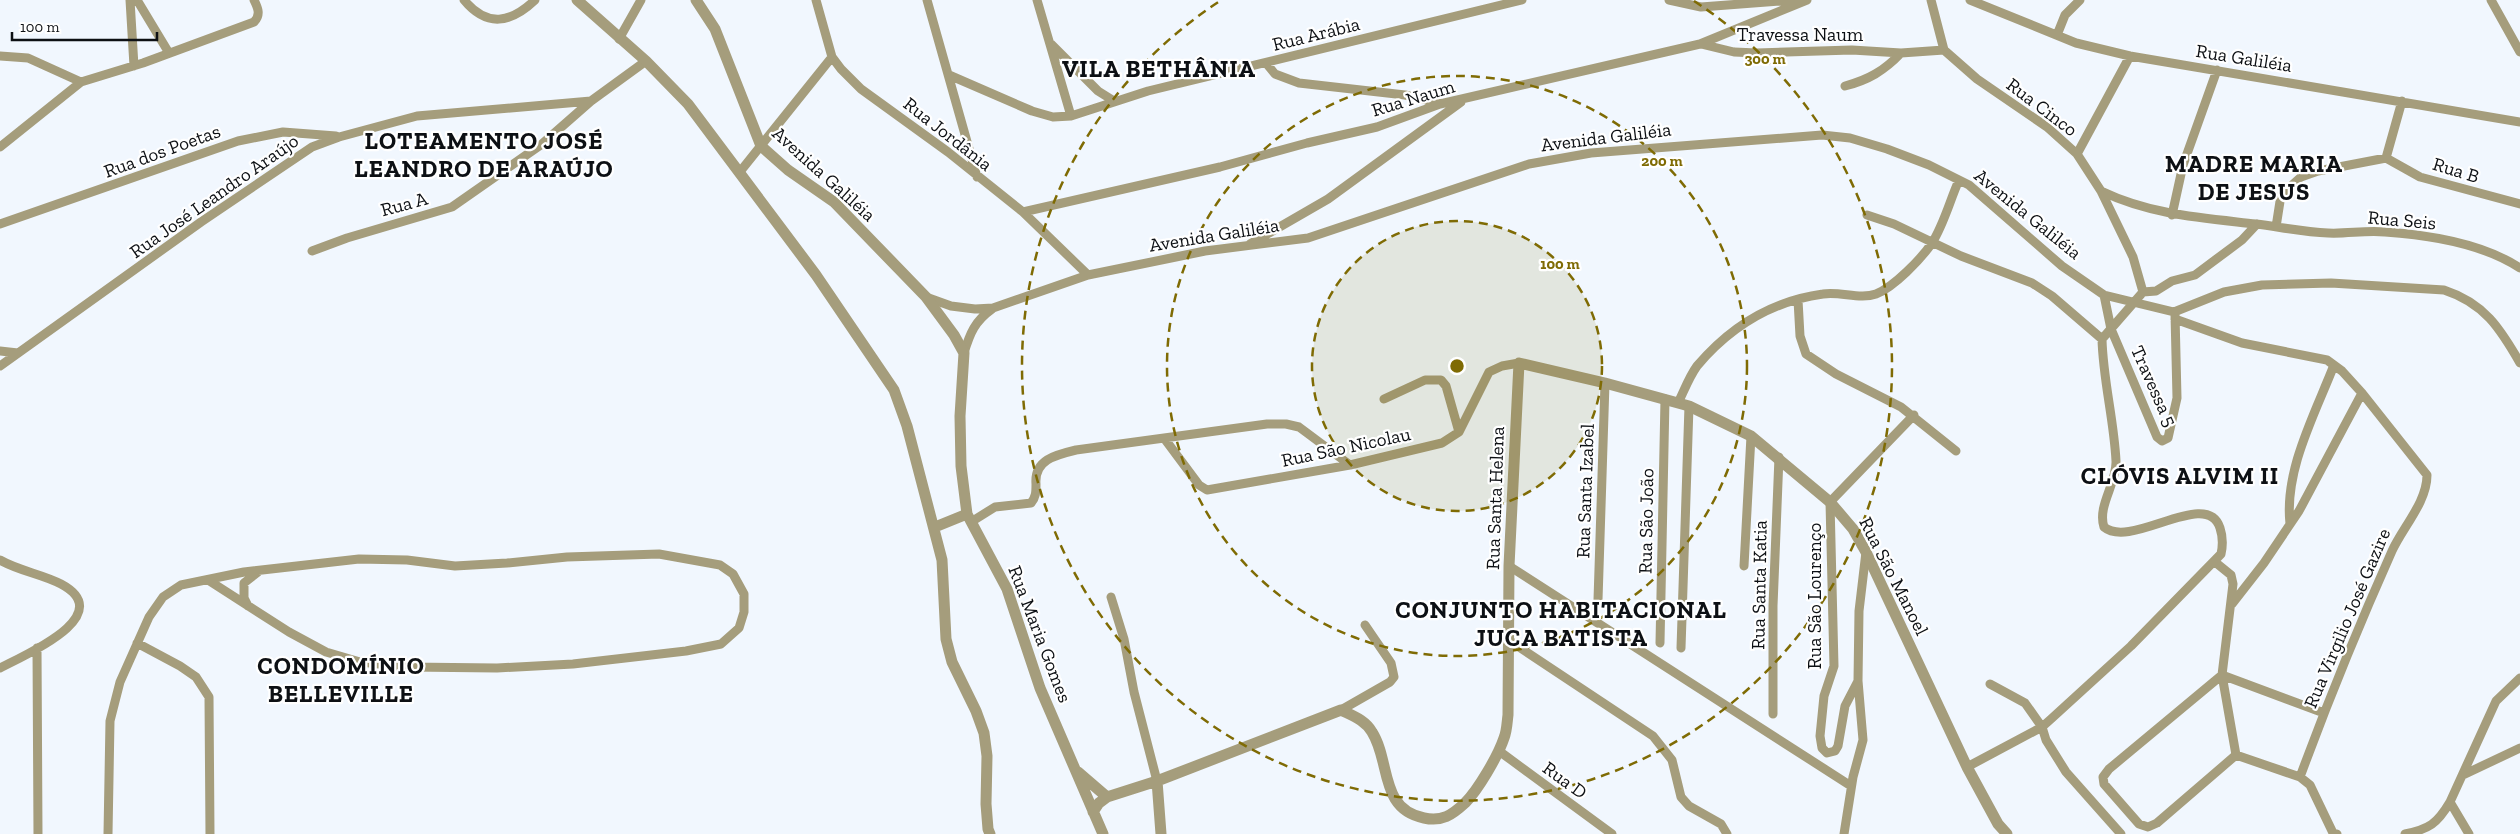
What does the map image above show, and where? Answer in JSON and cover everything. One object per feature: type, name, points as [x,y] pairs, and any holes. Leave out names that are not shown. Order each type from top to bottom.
[{"type":"street","points":[[130,0],[134,66]]},
{"type":"street","points":[[137,0],[169,53]]},
{"type":"street","points":[[0,147],[81,82],[134,66],[254,22],[259,16],[254,0]]},
{"type":"street","points":[[464,0],[471,9],[485,19],[501,19],[516,15],[535,0]]},
{"type":"street","points":[[577,0],[646,61],[688,104],[816,275],[894,390],[907,426],[935,527],[942,560],[946,639],[952,662],[976,711],[984,733],[987,756],[986,804],[990,834]]},
{"type":"street","points":[[619,39],[641,0]]},
{"type":"street","name":"Avenida Galiléia","points":[[696,0],[714,29],[761,146],[788,170],[834,202],[926,297],[954,335],[964,353]]},
{"type":"street","name":"Rua Jordânia","points":[[816,0],[832,57],[841,69],[861,89],[948,152],[1023,212],[1088,275]]},
{"type":"street","points":[[927,0],[977,177]]},
{"type":"street","points":[[1037,0],[1071,116]]},
{"type":"street","name":"Rua Arábia","points":[[949,75],[1032,111],[1054,117],[1071,116],[1114,101],[1522,0]]},
{"type":"street","points":[[1669,0],[1701,7],[1794,0]]},
{"type":"street","name":"Rua Naum","points":[[1023,212],[1220,167],[1307,143],[1377,127],[1440,104],[1700,44],[1807,0]]},
{"type":"street","points":[[1931,0],[1944,50]]},
{"type":"street","name":"Rua Galiléia","points":[[1970,0],[2076,43],[2130,56],[2520,122]]},
{"type":"street","points":[[2057,35],[2066,14],[2080,0]]},
{"type":"street","points":[[2490,0],[2520,52]]},
{"type":"street","points":[[1051,44],[1092,86],[1114,101]]},
{"type":"street","name":"Travessa Naum","points":[[1700,44],[1734,52],[1757,53],[1852,50],[1901,53],[1944,50]]},
{"type":"street","name":"Rua Cinco","points":[[1944,50],[1977,79],[2047,127],[2077,154],[2101,191],[2133,257],[2143,292]]},
{"type":"street","points":[[1845,86],[1867,80],[1886,68],[1901,53]]},
{"type":"street","points":[[0,56],[28,58],[81,82]]},
{"type":"street","points":[[2077,154],[2130,56]]},
{"type":"street","points":[[739,173],[832,57]]},
{"type":"street","points":[[592,101],[646,61]]},
{"type":"street","points":[[1266,63],[1275,74],[1300,83],[1406,95],[1440,104]]},
{"type":"street","points":[[2172,216],[2183,165],[2217,70]]},
{"type":"street","points":[[1246,246],[1328,199],[1466,99]]},
{"type":"street","name":"Rua José Leandro Araújo","points":[[0,366],[288,162],[312,147],[339,137],[417,116],[592,101]]},
{"type":"street","name":"Rua A","points":[[312,252],[374,229],[452,207],[542,144],[592,101]]},
{"type":"street","points":[[2276,227],[2282,195],[2301,177],[2318,171],[2386,158],[2402,101]]},
{"type":"street","name":"Rua dos Poetas","points":[[0,224],[238,141],[283,132],[339,137]]},
{"type":"street","name":"Avenida Galiléia","points":[[993,308],[1088,275],[1206,251],[1308,238],[1529,164],[1591,152],[1822,135],[1850,138],[1887,149],[1928,164],[1969,185],[2062,266],[2104,295],[2175,315],[2242,343],[2315,356],[2334,365]]},
{"type":"street","name":"Rua B","points":[[2386,158],[2420,177],[2520,204]]},
{"type":"street","points":[[1683,405],[1697,367],[1746,321],[1758,313],[1798,300],[1836,292],[1866,296],[1888,288],[1932,243],[1959,180]]},
{"type":"street","name":"Rua Seis","points":[[2101,191],[2138,206],[2172,216],[2330,233],[2384,232],[2447,240],[2484,250],[2520,268]]},
{"type":"street","points":[[1867,215],[1894,224],[1932,243],[2032,283],[2052,296],[2102,339]]},
{"type":"street","points":[[1967,767],[2042,726],[2131,646],[2194,579],[2215,562],[2223,546],[2222,535],[2215,518],[2207,515],[2192,513],[2121,533],[2104,527],[2102,512],[2115,474],[2116,461],[2104,383],[2102,339],[2143,292],[2156,290],[2172,280],[2195,275],[2242,240],[2257,224]]},
{"type":"street","points":[[2175,315],[2224,292],[2262,285],[2331,283],[2444,290],[2462,296],[2494,321],[2520,363]]},
{"type":"street","points":[[2104,295],[2111,329]]},
{"type":"street","points":[[926,297],[950,306],[975,309],[993,308]]},
{"type":"street","points":[[1798,300],[1800,336],[1806,354],[1829,370],[1914,415],[1956,452]]},
{"type":"street","points":[[964,353],[971,330],[979,318],[993,308]]},
{"type":"street","name":"Travessa 5","points":[[2111,329],[2157,437],[2164,441],[2168,438],[2173,422],[2177,398],[2175,315]]},
{"type":"street","points":[[0,351],[18,353]]},
{"type":"street","name":"Rua Maria Gomes","points":[[964,353],[960,416],[961,466],[969,518],[1007,589],[1040,688],[1103,834]]},
{"type":"street","points":[[1459,432],[1489,372],[1502,366],[1519,363]]},
{"type":"street","name":"Rua São Manoel","points":[[1519,363],[1605,383],[1683,405],[1752,436],[1830,502],[1853,529],[1866,552],[1967,767],[1998,824],[2007,834]]},
{"type":"street","name":"Rua Santa Helena","points":[[1341,710],[1364,722],[1372,732],[1380,752],[1390,789],[1403,808],[1413,816],[1442,819],[1454,814],[1467,800],[1499,751],[1505,736],[1508,715],[1510,641],[1509,566],[1519,363]]},
{"type":"street","points":[[2232,605],[2290,524],[2362,392],[2334,365],[2301,453],[2291,486],[2288,506],[2290,524]]},
{"type":"street","points":[[1384,399],[1425,380],[1441,380],[1446,386],[1459,432]]},
{"type":"street","name":"Rua Santa Izabel","points":[[1598,600],[1605,383]]},
{"type":"street","name":"Rua Virgilio José Gazire","points":[[2300,777],[2324,713],[2400,534],[2424,492],[2427,475],[2362,392]]},
{"type":"street","name":"Rua São João","points":[[1660,642],[1665,399]]},
{"type":"street","name":"Rua São João","points":[[1682,648],[1683,405]]},
{"type":"street","points":[[1830,502],[1914,415]]},
{"type":"street","points":[[935,527],[969,518],[995,507],[1031,503],[1036,493],[1036,470],[1049,459],[1076,450],[1267,424],[1286,424],[1306,431],[1350,465]]},
{"type":"street","name":"Rua São Nicolau","points":[[1164,438],[1199,485],[1207,490],[1350,465],[1442,443],[1459,432]]},
{"type":"street","name":"Rua Santa Katia","points":[[1744,566],[1752,436]]},
{"type":"street","name":"Rua Santa Katia","points":[[1773,714],[1773,606],[1779,457]]},
{"type":"street","name":"Rua São Lourenço","points":[[1830,502],[1834,666],[1824,696],[1820,736],[1822,748],[1827,753],[1835,751],[1838,746],[1845,706],[1858,681]]},
{"type":"street","points":[[1844,834],[1851,786],[1863,740],[1858,681],[1859,611],[1866,552]]},
{"type":"street","points":[[108,834],[110,721],[120,682],[149,617],[163,598],[181,585],[208,580],[262,570],[359,559],[407,560],[455,566],[568,557],[659,554],[720,565],[733,574],[744,594],[744,612],[739,628],[721,644],[686,651],[573,664],[497,668],[408,666],[360,662],[326,652],[249,608],[208,580]]},
{"type":"street","points":[[0,560],[59,583],[74,592],[79,598],[79,613],[71,626],[37,648],[0,668]]},
{"type":"street","points":[[2215,562],[2231,575],[2233,584],[2232,605],[2222,675],[2236,755]]},
{"type":"street","points":[[1509,566],[1851,786]]},
{"type":"street","points":[[249,608],[244,598],[244,583],[250,576],[262,570]]},
{"type":"street","points":[[1112,597],[1124,639],[1134,692],[1157,781],[1161,834]]},
{"type":"street","points":[[1093,812],[1099,803],[1107,797],[1157,781],[1341,710],[1390,682],[1394,677],[1391,664],[1365,625]]},
{"type":"street","points":[[1510,641],[1654,736],[1672,760],[1681,797],[1690,806],[1721,824],[1727,834]]},
{"type":"street","points":[[137,643],[180,666],[196,677],[209,697],[210,834]]},
{"type":"street","points":[[37,648],[38,834]]},
{"type":"street","points":[[2222,675],[2324,713]]},
{"type":"street","points":[[2222,675],[2109,768],[2103,778],[2106,789],[2139,824],[2148,827],[2157,822],[2236,755]]},
{"type":"street","points":[[2405,834],[2425,830],[2441,817],[2463,775],[2496,701],[2520,678]]},
{"type":"street","points":[[1990,684],[2025,702],[2042,726],[2046,740],[2066,772],[2121,834]]},
{"type":"street","points":[[2463,775],[2520,748]]},
{"type":"street","name":"Rua D","points":[[1499,751],[1612,834]]},
{"type":"street","points":[[2236,755],[2300,777],[2310,785],[2334,834]]},
{"type":"street","points":[[1074,770],[1107,797]]},
{"type":"street","points":[[2450,802],[2469,834]]},
{"type":"district","name":"VILA BETHÂNIA","points":[[1159,68]]},
{"type":"district","name":"LOTEAMENTO JOSÉ LEANDRO DE ARAÚJO","points":[[484,154]]},
{"type":"district","name":"MADRE MARIA DE JESUS","points":[[2254,177]]},
{"type":"district","name":"CLÓVIS ALVIM II","points":[[2180,475]]},
{"type":"district","name":"CONJUNTO HABITACIONAL JUCA BATISTA","points":[[1561,623]]},
{"type":"district","name":"CONDOMÍNIO BELLEVILLE","points":[[341,679]]}]
